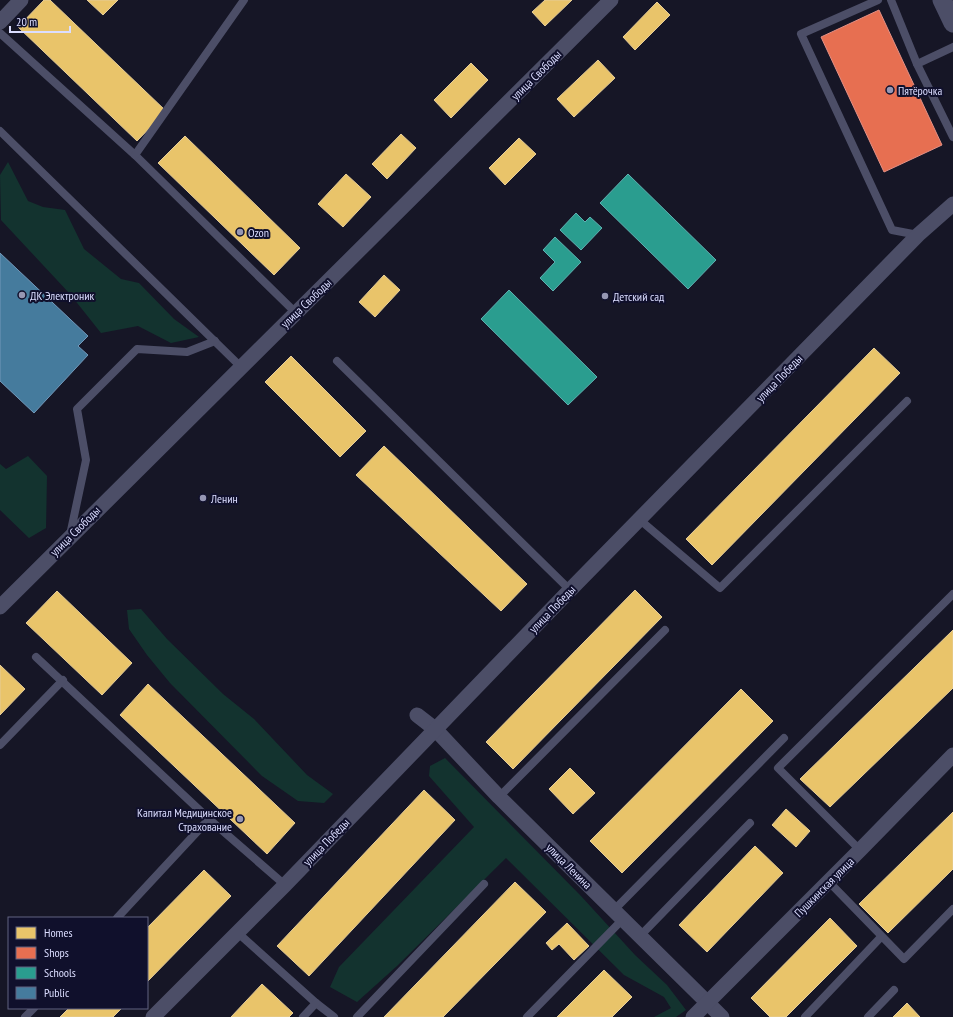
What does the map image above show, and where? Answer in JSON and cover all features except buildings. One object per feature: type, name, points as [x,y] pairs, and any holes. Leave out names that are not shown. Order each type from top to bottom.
[{"type":"street","points":[[0,22],[21,0]]},
{"type":"street","name":"улица Свободы","points":[[0,607],[240,366],[296,313],[611,0]]},
{"type":"street","points":[[942,0],[953,23]]},
{"type":"street","name":"улица Победы","points":[[153,1017],[285,885],[570,590],[918,235],[953,204]]},
{"type":"street","name":"улица Ленина","points":[[417,715],[435,729],[499,796],[722,1017]]},
{"type":"street","name":"Пушкинская улица","points":[[692,1017],[829,882],[953,755]]},
{"type":"lane","points":[[135,155],[244,0]]},
{"type":"lane","points":[[878,0],[801,34],[892,230],[918,235]]},
{"type":"lane","points":[[891,0],[917,64],[953,137]]},
{"type":"lane","points":[[0,33],[135,155],[296,313]]},
{"type":"lane","points":[[917,64],[953,47]]},
{"type":"lane","points":[[0,131],[240,366]]},
{"type":"lane","points":[[70,537],[86,460],[77,409],[137,349],[187,352],[215,341]]},
{"type":"lane","points":[[338,361],[570,590]]},
{"type":"lane","points":[[640,520],[720,588],[908,402]]},
{"type":"lane","points":[[860,850],[778,768],[953,594]]},
{"type":"lane","points":[[499,796],[665,630]]},
{"type":"lane","points":[[36,656],[209,819],[285,885]]},
{"type":"lane","points":[[0,745],[63,680]]},
{"type":"lane","points":[[527,1017],[618,914],[784,738]]},
{"type":"lane","points":[[118,917],[209,819]]},
{"type":"lane","points":[[640,936],[750,823]]},
{"type":"lane","points":[[829,882],[904,959],[953,909]]},
{"type":"lane","points":[[357,1017],[484,884]]},
{"type":"lane","points":[[238,932],[316,1004],[334,1017]]},
{"type":"lane","points":[[805,1017],[881,937]]},
{"type":"lane","points":[[868,1017],[894,990]]},
{"type":"lane","points":[[303,1017],[316,1004]]},
{"type":"lane","points":[[25,1017],[33,1009]]},
{"type":"green space","points":[[8,162],[28,201],[43,207],[65,210],[84,249],[121,279],[139,283],[174,319],[199,337],[171,343],[138,326],[101,333],[70,294],[1,220],[0,175]]},
{"type":"green space","points":[[28,456],[47,476],[46,528],[29,538],[0,510],[0,464],[6,469]]},
{"type":"green space","points":[[141,609],[167,639],[223,694],[254,719],[307,775],[333,794],[324,803],[298,801],[262,776],[170,683],[147,655],[129,629],[127,610]]},
{"type":"green space","points":[[445,758],[581,896],[635,955],[667,985],[686,1010],[676,1017],[654,1017],[671,1008],[664,997],[624,975],[506,858],[397,966],[357,1002],[330,987],[339,967],[474,827],[429,776],[430,766]]},
{"type":"place","name":"Пятёрочка","points":[[890,90]]},
{"type":"place","name":"Ozon","points":[[240,232]]},
{"type":"place","name":"ДК Электроник","points":[[22,295]]},
{"type":"place","name":"Детский сад","points":[[605,296]]},
{"type":"place","name":"Ленин","points":[[203,498]]},
{"type":"place","name":"Капитал Медицинское Страхование","points":[[240,819]]}]
